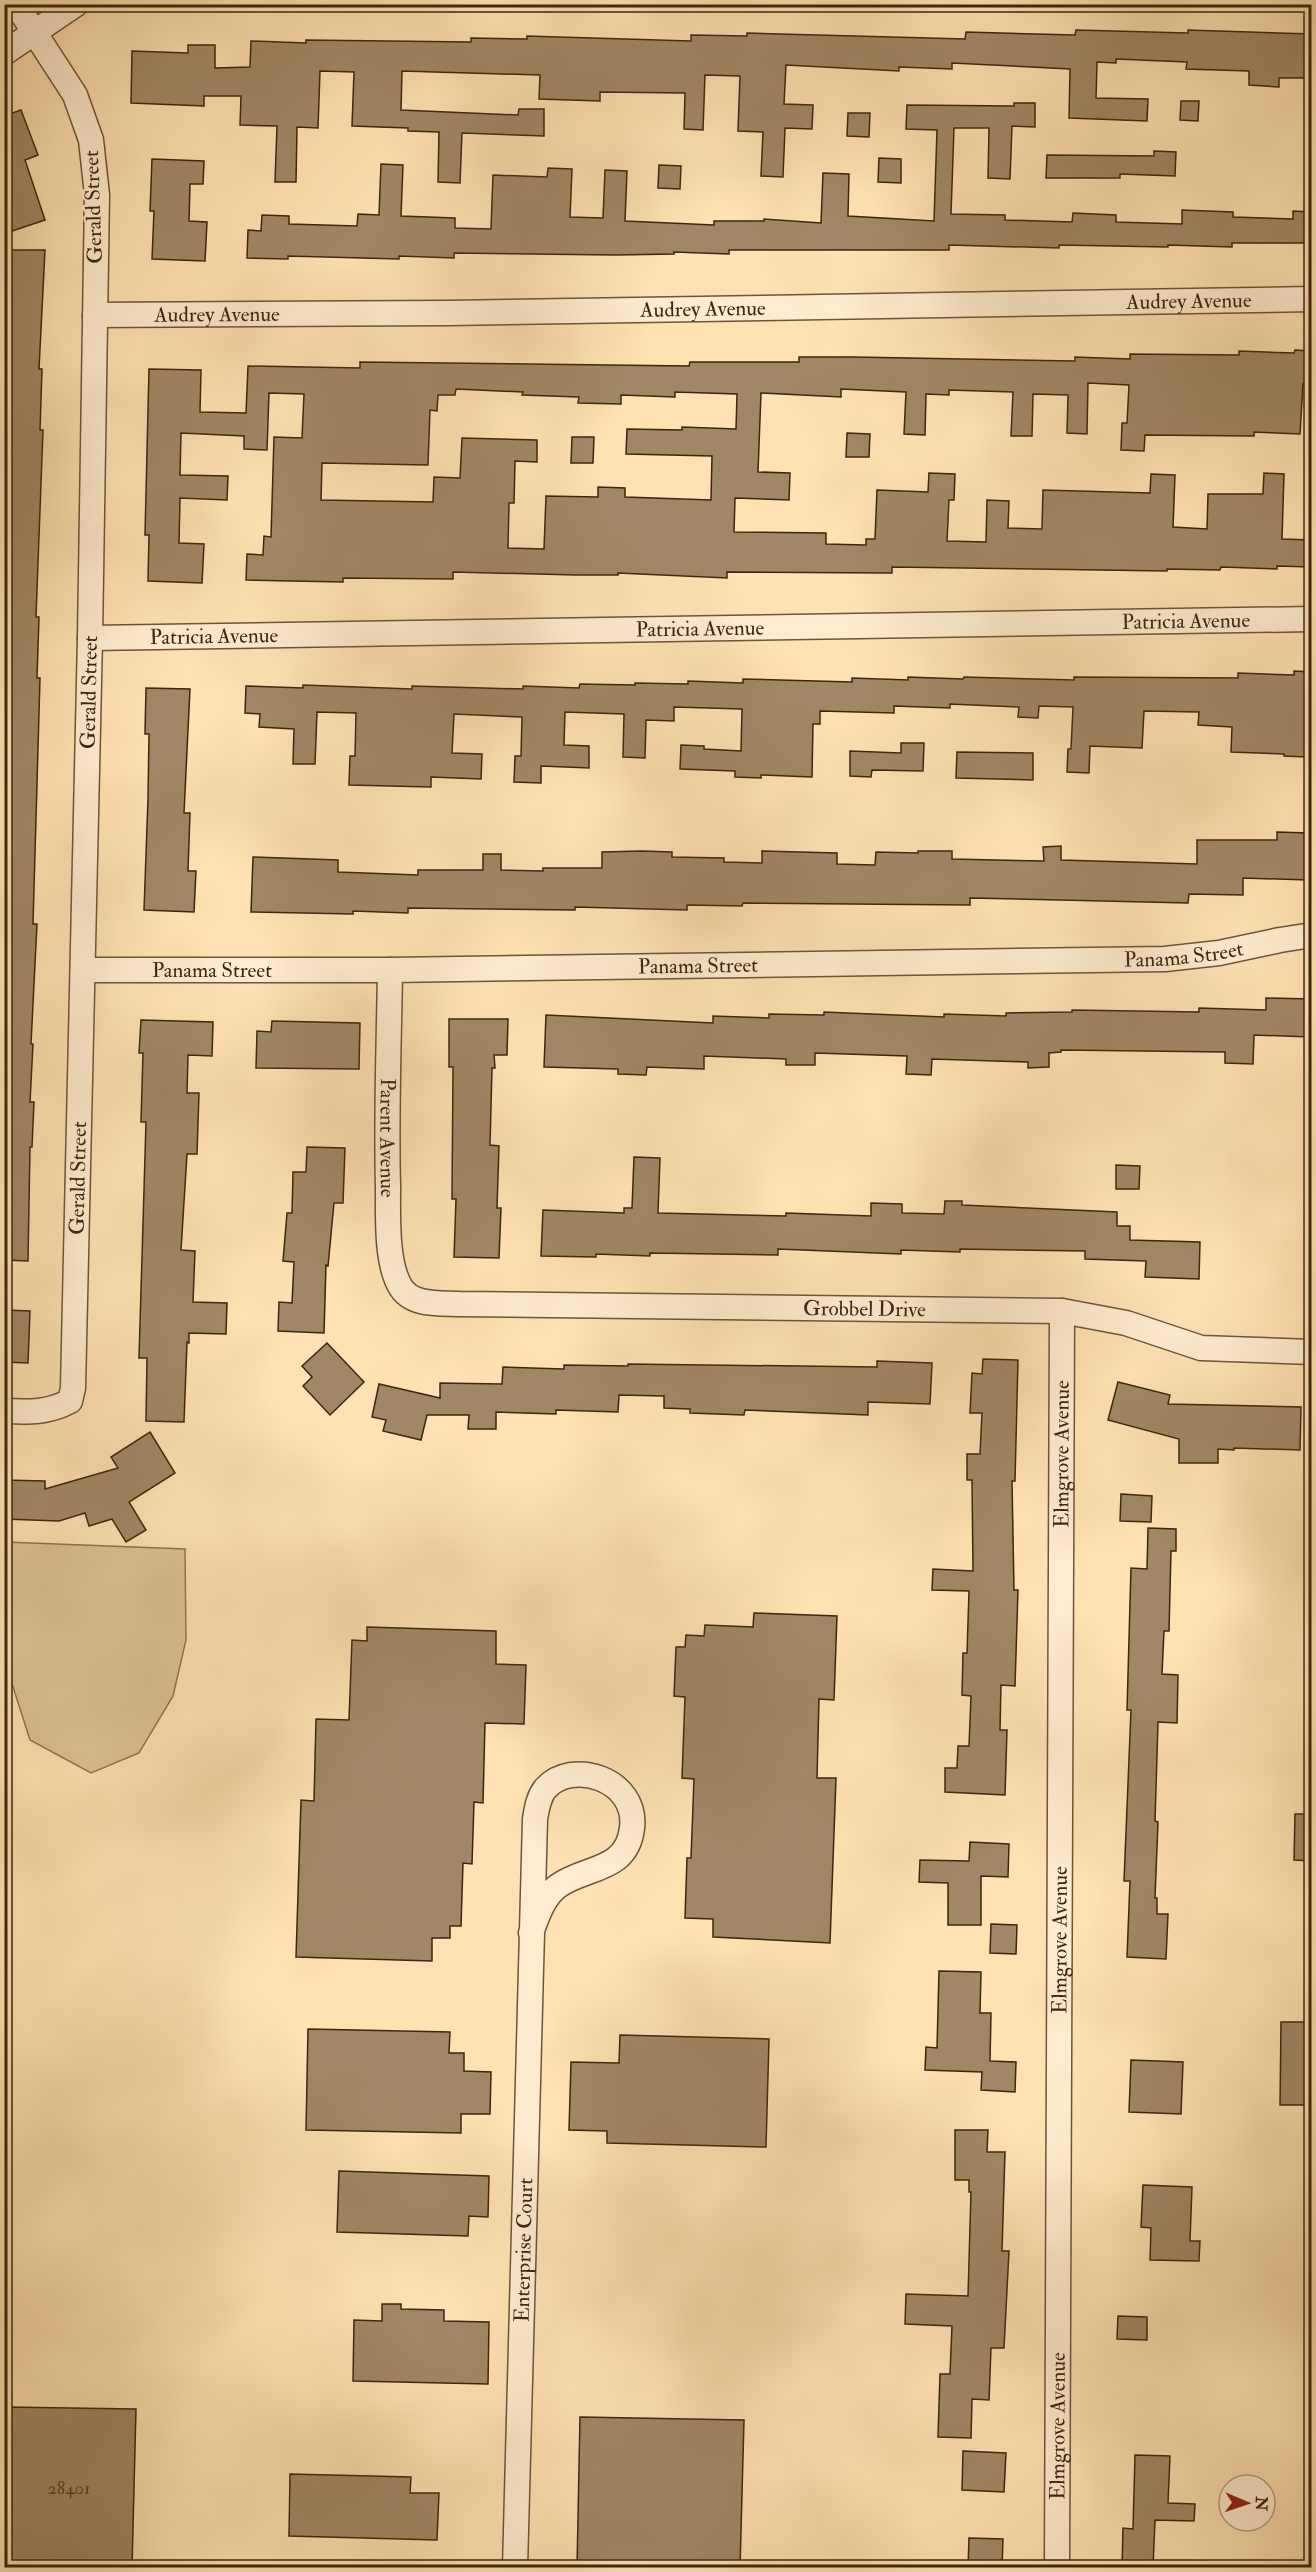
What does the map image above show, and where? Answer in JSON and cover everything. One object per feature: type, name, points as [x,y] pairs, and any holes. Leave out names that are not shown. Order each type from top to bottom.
[{"type":"street","name":"Gerald Street","points":[[4,1411],[37,1412],[57,1408],[70,1401],[73,1388],[90,638],[97,195],[91,140],[75,95],[37,33],[16,4]]},
{"type":"street","points":[[4,53],[37,33],[76,4]]},
{"type":"street","name":"Audrey Avenue","points":[[95,315],[483,313],[1311,299]]},
{"type":"street","name":"Patricia Avenue","points":[[90,638],[1311,619]]},
{"type":"street","name":"Panama Street","points":[[83,970],[390,970],[1165,959],[1219,953],[1311,935]]},
{"type":"street","name":"Parent Avenue","points":[[390,970],[388,1209],[395,1274],[400,1287],[411,1299]]},
{"type":"street","name":"Grobbel Drive","points":[[411,1299],[459,1304],[1062,1311],[1126,1323],[1201,1348],[1311,1352]]},
{"type":"street","name":"Elmgrove Avenue","points":[[1057,2568],[1062,1311]]},
{"type":"street","name":"Enterprise Court","points":[[515,2568],[531,1933],[535,1819],[538,1802],[551,1783],[570,1776],[590,1776],[612,1783],[627,1797],[633,1817],[630,1839],[624,1851],[606,1865],[558,1886],[550,1893],[540,1909],[531,1933]]},
{"type":"shaded area","points":[[5,1542],[185,1549],[186,1640],[173,1696],[139,1753],[91,1773],[30,1740],[5,1662]]},
{"type":"building","points":[[1076,30],[1188,33],[1188,30],[1311,34],[1311,78],[1279,78],[1279,87],[1249,85],[1249,71],[1186,69],[1187,62],[1116,59],[1116,63],[1097,62],[1096,98],[1148,99],[1147,121],[1069,118],[1070,69],[952,63],[952,69],[899,67],[899,71],[786,65],[784,104],[813,105],[812,129],[785,128],[783,177],[761,176],[763,132],[738,131],[740,76],[705,75],[703,130],[684,129],[685,93],[600,92],[600,101],[539,99],[540,75],[402,71],[401,110],[518,115],[519,109],[544,109],[544,136],[462,133],[460,183],[438,182],[439,132],[408,131],[408,128],[352,126],[354,72],[320,71],[318,128],[297,127],[296,182],[275,182],[277,126],[240,125],[241,96],[204,96],[204,106],[131,103],[132,51],[188,53],[188,45],[215,45],[215,68],[250,67],[251,41],[471,42],[471,38],[527,39],[527,36],[691,41],[691,35],[747,36],[747,33],[965,39],[966,32],[1075,35]]},
{"type":"building","points":[[1181,101],[1199,101],[1198,121],[1180,120]]},
{"type":"building","points":[[1014,103],[1035,103],[1035,127],[1012,126],[1010,179],[988,178],[989,128],[954,128],[951,214],[1005,215],[1005,220],[1072,222],[1073,213],[1116,215],[1116,222],[1182,224],[1182,210],[1233,212],[1233,217],[1293,219],[1293,211],[1311,212],[1311,243],[1232,243],[1232,247],[1059,245],[1059,248],[949,245],[949,250],[729,250],[729,254],[454,253],[454,258],[399,256],[399,259],[288,256],[288,259],[247,258],[248,230],[261,231],[262,215],[289,216],[289,224],[357,226],[358,214],[379,215],[381,164],[403,165],[401,216],[455,218],[455,228],[491,229],[493,175],[547,177],[548,168],[572,169],[570,217],[603,218],[605,170],[627,171],[625,221],[714,225],[714,221],[764,221],[764,219],[821,223],[823,173],[849,174],[848,216],[934,221],[937,130],[906,129],[907,105],[1014,106]]},
{"type":"building","points":[[21,110],[38,155],[25,160],[45,220],[9,232],[4,220],[4,116]]},
{"type":"building","points":[[848,113],[870,113],[869,137],[847,136]]},
{"type":"building","points":[[1154,151],[1176,152],[1175,176],[1120,174],[1120,178],[1046,178],[1047,155],[1154,156]]},
{"type":"building","points":[[879,158],[901,159],[901,183],[878,182]]},
{"type":"building","points":[[152,159],[204,161],[203,184],[190,184],[189,221],[207,222],[205,261],[152,259],[154,211],[150,211]]},
{"type":"building","points":[[659,165],[681,166],[680,189],[658,188]]},
{"type":"building","points":[[4,250],[45,250],[39,369],[42,369],[40,430],[43,430],[36,617],[39,617],[37,678],[40,678],[33,924],[37,924],[31,1044],[33,1044],[30,1102],[34,1102],[32,1147],[30,1147],[28,1261],[4,1260],[4,748],[7,667],[4,667],[4,491],[9,420],[4,419]]},
{"type":"building","points":[[1295,350],[1311,351],[1311,384],[1303,384],[1300,434],[1254,432],[1254,436],[1145,435],[1144,451],[1121,450],[1122,423],[1127,423],[1129,385],[1088,383],[1087,434],[1067,433],[1068,395],[1033,394],[1032,436],[1011,436],[1013,392],[949,390],[949,395],[926,394],[925,435],[904,434],[906,392],[841,389],[841,397],[761,393],[758,472],[790,473],[789,500],[735,498],[734,532],[826,533],[826,544],[866,545],[866,539],[875,539],[877,490],[928,492],[929,473],[955,474],[954,500],[949,500],[947,541],[986,542],[987,500],[1009,501],[1008,528],[1042,529],[1043,490],[1150,493],[1151,474],[1175,475],[1173,527],[1207,529],[1208,494],[1263,494],[1264,473],[1284,474],[1282,539],[1311,540],[1311,567],[1277,566],[1277,569],[1221,567],[1220,570],[1167,569],[1167,571],[892,567],[892,573],[727,572],[727,578],[618,573],[618,575],[576,575],[453,572],[453,579],[343,578],[343,582],[246,580],[247,554],[263,555],[264,536],[271,537],[274,437],[302,438],[304,394],[269,393],[267,450],[244,449],[244,436],[181,433],[180,475],[228,476],[227,500],[180,498],[179,543],[204,544],[202,583],[148,581],[149,535],[145,535],[149,369],[201,370],[200,412],[246,413],[248,366],[360,368],[360,362],[689,366],[690,362],[799,362],[799,357],[1075,361],[1075,357],[1130,359],[1130,354],[1239,355],[1239,351],[1294,353]],"holes":[[[456,389],[523,392],[522,395],[579,397],[578,403],[621,404],[621,395],[675,397],[675,392],[737,394],[736,429],[682,427],[682,430],[627,429],[626,454],[712,456],[711,500],[625,497],[625,488],[598,487],[598,497],[546,496],[544,549],[508,548],[509,503],[514,503],[515,461],[537,462],[537,440],[462,438],[460,478],[434,477],[433,502],[321,500],[322,463],[428,465],[430,410],[437,411],[438,395],[455,395]]]},
{"type":"building","points":[[847,433],[870,434],[869,457],[846,457]]},
{"type":"building","points":[[572,437],[594,437],[593,463],[571,463]]},
{"type":"building","points":[[1294,671],[1311,672],[1308,757],[1231,752],[1232,727],[1198,725],[1199,712],[1144,711],[1142,748],[1090,746],[1089,773],[1067,772],[1068,749],[1071,749],[1073,707],[1039,706],[1038,718],[1018,717],[1019,707],[950,704],[950,708],[894,706],[894,713],[820,711],[820,724],[813,724],[812,777],[761,775],[761,778],[735,777],[735,771],[680,769],[681,745],[741,751],[742,709],[674,707],[674,721],[646,720],[645,758],[623,757],[624,714],[565,712],[564,745],[589,746],[589,768],[541,766],[541,783],[514,782],[515,756],[521,756],[522,717],[454,714],[452,753],[482,754],[481,779],[431,777],[431,787],[349,785],[350,756],[355,756],[356,713],[317,712],[315,764],[293,764],[294,729],[259,727],[260,714],[245,713],[246,686],[523,689],[523,686],[579,688],[580,684],[688,684],[688,681],[743,683],[743,679],[852,682],[852,678],[908,680],[908,677],[1074,680],[1074,677],[1238,678],[1238,673],[1294,675]]},
{"type":"building","points":[[146,688],[190,689],[184,813],[190,813],[188,871],[196,871],[194,912],[144,910],[149,734],[145,734]]},
{"type":"building","points":[[901,743],[924,743],[923,771],[872,770],[871,777],[850,776],[850,751],[901,753]]},
{"type":"building","points":[[957,752],[1033,753],[1033,780],[956,778]]},
{"type":"building","points":[[1277,832],[1309,833],[1307,880],[1243,878],[1243,895],[1189,894],[1188,903],[970,898],[970,905],[743,903],[742,906],[687,905],[687,910],[575,907],[575,910],[408,908],[408,913],[353,911],[353,914],[251,912],[253,857],[338,860],[338,872],[418,875],[418,870],[483,870],[483,854],[501,854],[501,870],[543,871],[543,868],[602,868],[602,852],[672,852],[672,857],[724,858],[724,862],[762,863],[762,851],[837,853],[837,864],[875,865],[876,852],[918,853],[918,851],[952,851],[952,859],[1044,861],[1043,847],[1061,846],[1061,860],[1197,864],[1197,840],[1277,840]]},
{"type":"building","points":[[1266,998],[1311,999],[1311,1037],[1254,1035],[1253,1064],[1225,1063],[1225,1052],[1061,1050],[1061,1052],[1049,1053],[1049,1067],[1028,1068],[1028,1062],[932,1059],[931,1075],[906,1074],[907,1056],[815,1053],[815,1065],[786,1065],[786,1059],[704,1056],[704,1069],[647,1067],[646,1075],[618,1074],[618,1069],[544,1067],[546,1015],[713,1023],[713,1016],[769,1018],[769,1014],[824,1015],[824,1012],[944,1017],[944,1014],[1006,1016],[1006,1013],[1072,1012],[1072,1010],[1199,1012],[1199,1008],[1266,1010]]},
{"type":"building","points":[[449,1019],[508,1019],[507,1055],[494,1055],[495,1068],[492,1068],[490,1145],[499,1146],[497,1208],[501,1208],[499,1258],[454,1257],[456,1199],[452,1199],[453,1067],[449,1067]]},
{"type":"building","points":[[141,1020],[213,1022],[212,1056],[188,1055],[187,1093],[199,1093],[197,1154],[187,1154],[181,1250],[195,1251],[193,1302],[227,1303],[226,1334],[189,1333],[184,1422],[146,1421],[147,1358],[139,1358],[146,1122],[141,1122],[143,1053],[139,1053]]},
{"type":"building","points":[[272,1021],[360,1023],[359,1069],[256,1068],[257,1031],[271,1032]]},
{"type":"building","points":[[307,1147],[345,1148],[343,1203],[334,1203],[328,1266],[326,1265],[324,1333],[278,1331],[279,1302],[292,1303],[294,1262],[283,1261],[287,1213],[292,1213],[293,1172],[306,1172]]},
{"type":"building","points":[[634,1157],[660,1158],[658,1213],[786,1216],[786,1213],[871,1216],[871,1203],[902,1204],[902,1213],[944,1214],[945,1201],[962,1201],[962,1205],[1117,1212],[1117,1226],[1130,1226],[1130,1240],[1200,1242],[1199,1279],[1145,1277],[1146,1261],[1085,1259],[1085,1251],[960,1249],[960,1252],[901,1250],[901,1254],[778,1249],[778,1255],[650,1253],[650,1256],[596,1254],[596,1257],[541,1256],[543,1210],[624,1213],[624,1208],[632,1208]]},
{"type":"building","points":[[1116,1165],[1140,1166],[1139,1189],[1116,1189]]},
{"type":"building","points":[[4,1310],[30,1311],[28,1363],[4,1362]]},
{"type":"building","points":[[327,1343],[364,1382],[330,1415],[303,1386],[312,1377],[302,1366]]},
{"type":"building","points":[[983,1359],[1018,1360],[1015,1481],[1012,1481],[1014,1590],[1018,1590],[1015,1686],[1001,1685],[1000,1730],[1007,1730],[1005,1795],[945,1792],[945,1768],[957,1768],[958,1746],[969,1746],[971,1696],[962,1695],[963,1653],[967,1653],[969,1591],[932,1590],[933,1569],[973,1571],[972,1480],[967,1480],[967,1454],[980,1454],[982,1413],[970,1413],[972,1373],[982,1374]]},
{"type":"building","points":[[877,1361],[932,1363],[930,1404],[868,1402],[868,1415],[745,1410],[744,1415],[690,1413],[690,1409],[664,1408],[664,1396],[619,1395],[618,1412],[556,1410],[556,1414],[496,1412],[496,1429],[468,1429],[469,1415],[427,1415],[421,1440],[383,1431],[386,1420],[372,1417],[379,1384],[440,1398],[440,1383],[502,1384],[503,1367],[564,1369],[564,1365],[628,1366],[628,1364],[877,1367]]},
{"type":"building","points":[[1118,1382],[1170,1395],[1168,1404],[1301,1407],[1300,1450],[1218,1449],[1218,1463],[1179,1463],[1179,1439],[1108,1420]]},
{"type":"building","points":[[150,1432],[175,1473],[129,1502],[146,1530],[126,1542],[112,1519],[89,1526],[85,1513],[59,1521],[4,1519],[4,1480],[45,1481],[45,1489],[118,1468],[111,1457]]},
{"type":"building","points":[[1121,1494],[1152,1496],[1151,1522],[1120,1521]]},
{"type":"building","points":[[1148,1528],[1176,1529],[1176,1551],[1171,1551],[1169,1631],[1164,1631],[1162,1674],[1178,1675],[1177,1723],[1158,1722],[1155,1821],[1158,1822],[1155,1898],[1157,1898],[1157,1914],[1168,1914],[1166,1959],[1127,1957],[1130,1881],[1124,1881],[1131,1710],[1127,1710],[1131,1568],[1147,1569]]},
{"type":"building","points":[[754,1613],[837,1616],[834,1700],[819,1699],[817,1778],[836,1778],[830,1943],[713,1937],[713,1919],[685,1918],[687,1858],[691,1858],[694,1779],[682,1778],[685,1697],[674,1696],[676,1647],[685,1647],[686,1635],[704,1636],[705,1625],[753,1627]]},
{"type":"building","points":[[367,1627],[496,1631],[496,1664],[526,1665],[524,1724],[485,1723],[483,1803],[474,1802],[472,1864],[463,1863],[461,1926],[450,1926],[450,1938],[432,1938],[432,1961],[296,1957],[301,1800],[314,1801],[316,1719],[349,1720],[352,1640],[367,1641]]},
{"type":"building","points":[[1295,1814],[1311,1814],[1311,1861],[1294,1860]]},
{"type":"building","points":[[970,1842],[1009,1844],[1008,1877],[981,1876],[981,1925],[948,1925],[948,1883],[919,1882],[920,1860],[969,1861]]},
{"type":"building","points":[[991,1924],[1017,1925],[1016,1954],[990,1953]]},
{"type":"building","points":[[939,1971],[981,1972],[980,2013],[991,2013],[990,2061],[1016,2062],[1015,2092],[981,2090],[982,2072],[925,2070],[926,2047],[937,2048]]},
{"type":"building","points":[[1281,2022],[1311,2022],[1311,2105],[1280,2105]]},
{"type":"building","points":[[308,2029],[450,2032],[449,2053],[464,2053],[464,2071],[491,2072],[490,2114],[461,2114],[461,2133],[306,2130]]},
{"type":"building","points":[[620,2035],[769,2039],[766,2147],[607,2143],[607,2131],[569,2130],[571,2062],[619,2063]]},
{"type":"building","points":[[1131,2060],[1183,2062],[1181,2114],[1129,2112]]},
{"type":"building","points":[[955,2130],[988,2130],[987,2152],[1005,2152],[1002,2251],[1009,2251],[1004,2348],[991,2348],[989,2400],[972,2399],[971,2438],[938,2437],[940,2374],[950,2374],[952,2326],[905,2324],[906,2294],[968,2296],[971,2192],[969,2192],[969,2180],[955,2180]]},
{"type":"building","points":[[339,2171],[489,2176],[488,2217],[469,2216],[468,2236],[337,2232]]},
{"type":"building","points":[[1143,2185],[1192,2187],[1190,2241],[1200,2241],[1199,2261],[1150,2260],[1151,2228],[1141,2227]]},
{"type":"building","points":[[382,2304],[401,2304],[401,2309],[444,2310],[444,2321],[489,2322],[488,2384],[353,2381],[354,2320],[382,2321]]},
{"type":"building","points":[[1118,2316],[1147,2317],[1147,2340],[1117,2339]]},
{"type":"building","points":[[4,2407],[136,2409],[132,2568],[4,2568]]},
{"type":"building","points":[[580,2417],[744,2420],[740,2568],[577,2568]]},
{"type":"building","points":[[963,2451],[1006,2453],[1004,2492],[962,2490]]},
{"type":"building","points":[[1135,2455],[1170,2456],[1168,2503],[1195,2504],[1194,2521],[1155,2520],[1153,2568],[1122,2568],[1123,2528],[1133,2529]]},
{"type":"building","points":[[290,2474],[411,2477],[410,2493],[439,2493],[437,2540],[289,2536]]},
{"type":"building","points":[[969,2538],[1003,2539],[1002,2568],[968,2568]]}]
